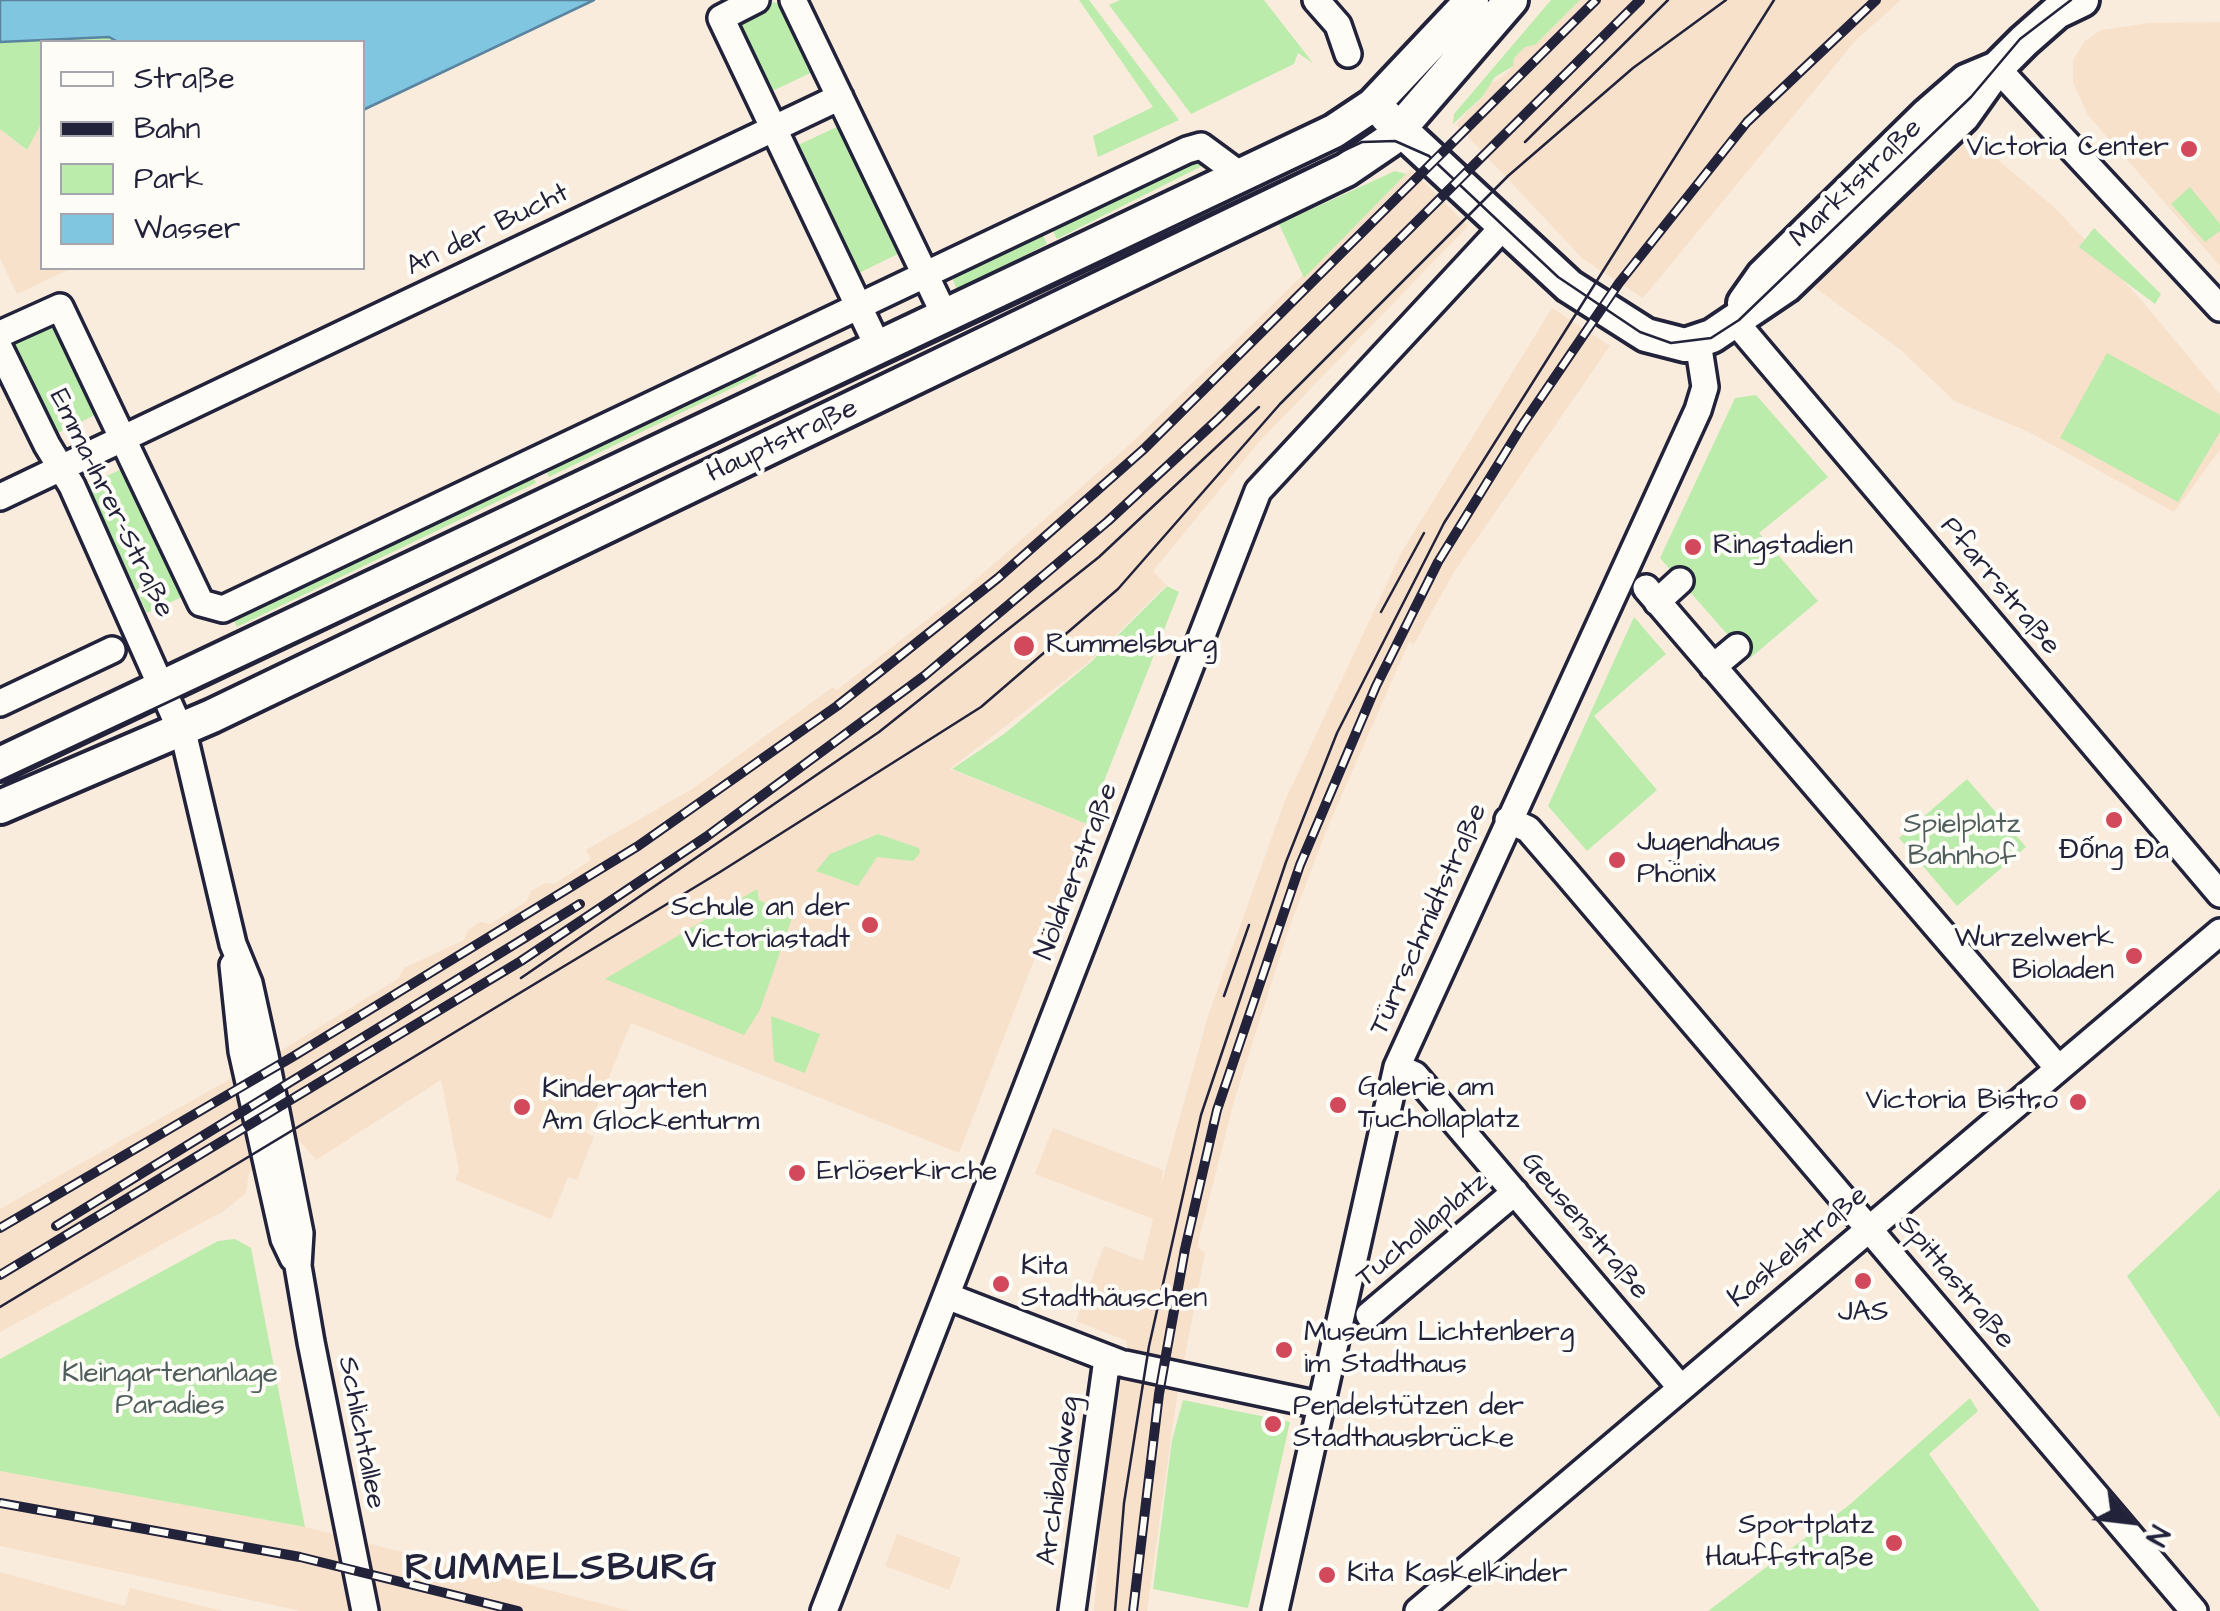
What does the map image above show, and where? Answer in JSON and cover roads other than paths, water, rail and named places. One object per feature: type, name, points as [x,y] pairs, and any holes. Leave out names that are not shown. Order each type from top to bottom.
[{"type":"main road","name":"Hauptstraße","points":[[0,764],[946,318],[1334,130],[1373,105],[1472,0]]},
{"type":"main road","name":"Hauptstraße","points":[[0,807],[182,729],[1346,170],[1384,145],[1511,0]]},
{"type":"main road","name":"Marktstraße","points":[[1698,342],[1786,286],[1963,116],[1997,68],[2048,19],[2082,0]]},
{"type":"main road","points":[[1373,105],[1558,277],[1631,326],[1668,343],[1698,342]]},
{"type":"street","points":[[756,0],[722,18],[879,349]]},
{"type":"street","points":[[793,0],[946,318]]},
{"type":"street","points":[[1316,0],[1338,25],[1348,54]]},
{"type":"street","points":[[1997,68],[2220,308]]},
{"type":"street","name":"An der Bucht","points":[[0,497],[840,96]]},
{"type":"street","points":[[0,334],[60,306],[200,604],[223,609],[1084,197],[1201,146],[1238,174]]},
{"type":"street","name":"Nöldnerstraße","points":[[824,1611],[1258,491],[1504,226]]},
{"type":"street","name":"Pfarrstraße","points":[[1733,319],[2220,894]]},
{"type":"street","name":"Türrschmidtstraße","points":[[1275,1611],[1396,1068],[1700,404],[1705,387],[1698,342]]},
{"type":"street","name":"Emma-Ihrer-Straße","points":[[0,349],[62,468],[164,686]]},
{"type":"street","points":[[1680,581],[1651,595],[2058,1068]]},
{"type":"street","points":[[1713,667],[1737,646]]},
{"type":"street","points":[[0,703],[112,650]]},
{"type":"street","name":"Schlichtallee","points":[[164,686],[182,729],[233,944],[242,1051],[284,1240],[298,1266],[365,1611]]},
{"type":"street","name":"Spittastraße","points":[[1508,820],[1528,829],[2194,1611]]},
{"type":"street","name":"Kaskelstraße","points":[[1418,1611],[2220,932]]},
{"type":"street","name":"Geusenstraße","points":[[1396,1068],[1415,1075],[1681,1388]]},
{"type":"street","name":"Tuchollaplatz","points":[[1369,1315],[1515,1192]]},
{"type":"street","points":[[947,1296],[1118,1362],[1319,1404]]},
{"type":"street","name":"Archibaldweg","points":[[1072,1611],[1118,1362]]},
{"type":"water","points":[[0,0],[594,0],[365,109],[365,40],[109,37],[0,42]]},
{"type":"tram line","points":[[1525,142],[1668,0]]},
{"type":"tram line","points":[[0,1307],[720,872],[981,707],[1118,589],[1280,404],[1508,176],[1633,68],[1726,0]]},
{"type":"tram line","points":[[1115,1611],[1124,1503],[1149,1346],[1201,1115],[1286,862],[1337,733],[1444,523],[1774,0]]},
{"type":"tram line","points":[[0,781],[1362,142],[1395,141],[1429,156],[1558,277],[1640,332],[1671,343],[1711,338],[1739,320],[1971,97],[2020,39],[2071,0]]},
{"type":"tram line","points":[[521,978],[879,732],[1099,557],[1259,407]]},
{"type":"tram line","points":[[1381,612],[1424,533]]},
{"type":"tram line","points":[[1224,996],[1249,925]]},
{"type":"railway","points":[[0,1228],[294,1056],[638,846],[837,706],[998,578],[1144,449],[1596,0]]},
{"type":"railway","points":[[0,1275],[521,961],[706,837],[924,676],[1108,521],[1218,419],[1640,0]]},
{"type":"railway","points":[[1133,1611],[1159,1394],[1185,1249],[1217,1110],[1300,865],[1376,686],[1438,562],[1523,424],[1619,283],[1747,122],[1876,0]]},
{"type":"railway","points":[[56,1226],[580,904]]},
{"type":"railway","points":[[0,1503],[300,1557],[518,1611]]},
{"type":"place","name":"Victoria Center","points":[[2189,149]]},
{"type":"place","name":"Ringstadien","points":[[1693,547]]},
{"type":"place","name":"Rummelsburg","points":[[1024,646]]},
{"type":"place","name":"Đống Đa","points":[[2114,820]]},
{"type":"place","name":"Jugendhaus Phönix","points":[[1617,860]]},
{"type":"place","name":"Schule an der Victoriastadt","points":[[870,925]]},
{"type":"place","name":"Wurzelwerk Bioladen","points":[[2134,956]]},
{"type":"place","name":"Victoria Bistro","points":[[2078,1102]]},
{"type":"place","name":"Galerie am Tuchollaplatz","points":[[1338,1105]]},
{"type":"place","name":"Kindergarten Am Glockenturm","points":[[522,1107]]},
{"type":"place","name":"Erlöserkirche","points":[[797,1173]]},
{"type":"place","name":"JAS","points":[[1863,1281]]},
{"type":"place","name":"Kita Stadthäuschen","points":[[1001,1284]]},
{"type":"place","name":"Museum Lichtenberg im Stadthaus","points":[[1284,1350]]},
{"type":"place","name":"Pendelstützen der Stadthausbrücke","points":[[1273,1424]]},
{"type":"place","name":"Sportplatz Hauffstraße","points":[[1894,1543]]},
{"type":"place","name":"Kita Kaskelkinder","points":[[1327,1575]]},
{"type":"district","name":"RUMMELSBURG","points":[[562,1571]]},
{"type":"park label","name":"Spielplatz Bahnhof","points":[[1962,842]]},
{"type":"park label","name":"Kleingartenanlage Paradies","points":[[170,1391]]}]
